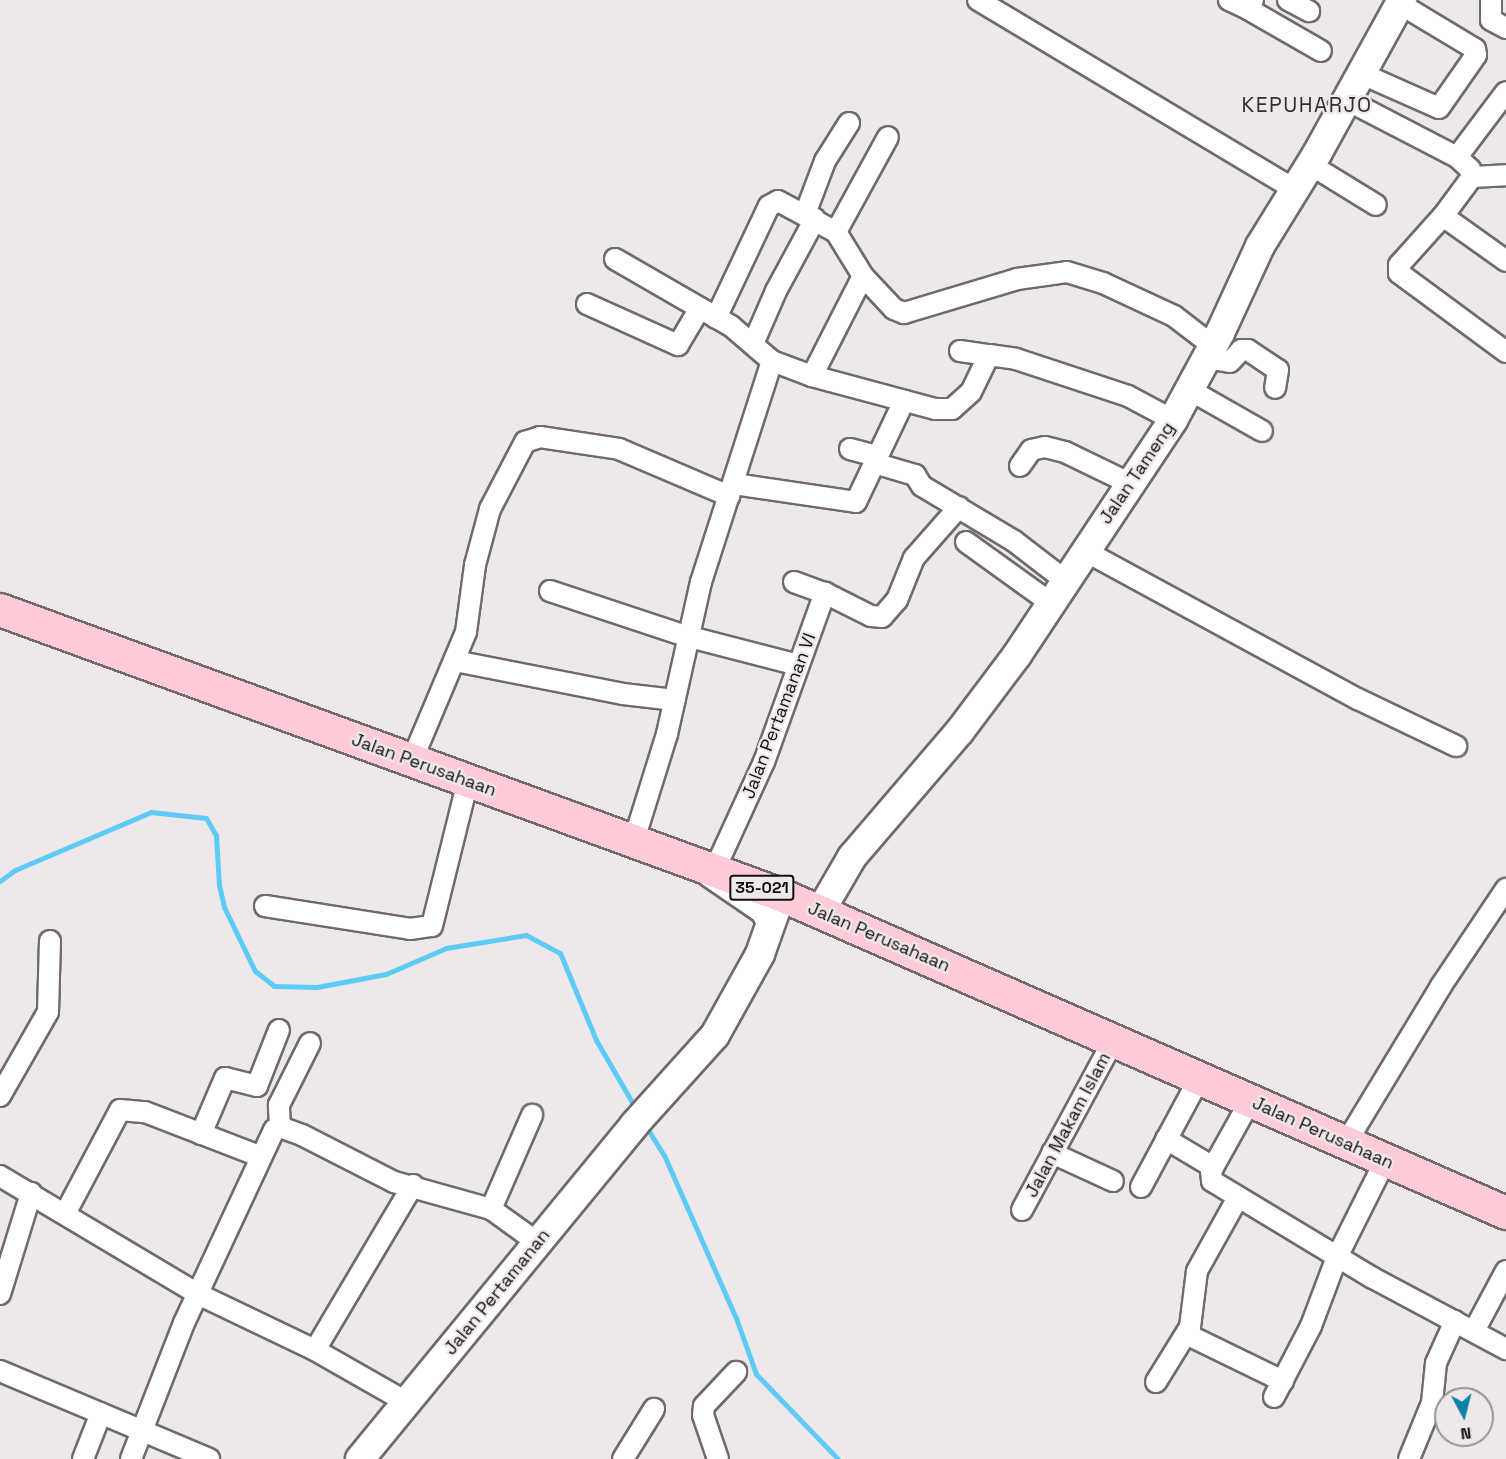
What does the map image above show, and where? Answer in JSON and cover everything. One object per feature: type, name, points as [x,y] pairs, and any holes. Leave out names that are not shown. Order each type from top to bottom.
[{"type":"main road","name":"Jalan Perusahaan","points":[[0,610],[781,895],[1114,1039],[1506,1213]]},
{"type":"street","points":[[978,0],[1295,190]]},
{"type":"street","points":[[1229,0],[1250,5],[1321,51]]},
{"type":"street","points":[[1288,0],[1309,11]]},
{"type":"street","points":[[1491,0],[1490,17],[1506,28]]},
{"type":"street","points":[[1360,73],[1439,108],[1476,55],[1475,49],[1401,2]]},
{"type":"street","name":"Jalan Tameng","points":[[820,912],[852,856],[960,731],[1059,592],[1129,483],[1173,420],[1260,246],[1311,165],[1401,2]]},
{"type":"street","points":[[1457,157],[1506,92]]},
{"type":"street","points":[[1347,100],[1457,157],[1470,169],[1472,177]]},
{"type":"street","points":[[753,344],[810,217],[825,161],[849,123]]},
{"type":"street","points":[[836,232],[888,137]]},
{"type":"street","points":[[1311,165],[1376,205]]},
{"type":"street","points":[[1506,175],[1472,177],[1443,216],[1399,265],[1399,273],[1506,352]]},
{"type":"street","points":[[587,304],[678,345],[708,313],[769,206],[778,201],[836,232],[864,276],[894,309],[904,313],[1017,279],[1057,272],[1076,273],[1174,316],[1209,352],[1230,362],[1241,350],[1248,350],[1278,370],[1275,388]]},
{"type":"street","points":[[1443,216],[1506,261]]},
{"type":"street","points":[[615,259],[708,313],[753,344],[772,361],[812,376],[935,409],[958,407],[971,392],[990,355]]},
{"type":"street","points":[[812,376],[864,276]]},
{"type":"street","points":[[960,351],[990,355],[1059,371],[1128,396],[1173,420]]},
{"type":"street","points":[[634,840],[675,700],[686,636],[772,361]]},
{"type":"street","points":[[1188,389],[1262,431]]},
{"type":"street","points":[[412,760],[466,632],[475,565],[490,509],[525,441],[540,437],[619,450],[731,490],[856,501],[904,401]]},
{"type":"street","points":[[1020,466],[1031,450],[1045,447],[1129,483]]},
{"type":"street","points":[[850,448],[910,472],[922,486],[959,507],[1059,592]]},
{"type":"street","points":[[794,582],[825,593],[871,616],[882,617],[897,600],[914,558],[959,507]]},
{"type":"street","points":[[966,542],[1059,592]]},
{"type":"street","points":[[1085,551],[1358,699],[1456,746]]},
{"type":"street","points":[[550,591],[686,636],[798,664]]},
{"type":"street","name":"Jalan Pertamanan VI","points":[[709,868],[764,762],[825,593]]},
{"type":"street","points":[[455,661],[623,694],[675,700]]},
{"type":"street","points":[[265,906],[410,929],[434,922],[468,780]]},
{"type":"street","points":[[709,868],[717,886],[762,913],[770,930]]},
{"type":"street","points":[[1346,1143],[1441,986],[1506,889]]},
{"type":"street","name":"Jalan Pertamanan","points":[[367,1457],[406,1402],[537,1242],[634,1125],[715,1035],[770,930],[781,895]]},
{"type":"street","points":[[0,1096],[48,1012],[50,941]]},
{"type":"street","points":[[201,1134],[225,1078],[257,1086],[279,1030]]},
{"type":"street","name":"Jalan Makam Islam","points":[[1022,1210],[1114,1039]]},
{"type":"street","points":[[280,1127],[279,1105],[310,1043]]},
{"type":"street","points":[[1141,1187],[1200,1077]]},
{"type":"street","points":[[1250,1101],[1213,1167],[1212,1181],[1237,1199],[1337,1257],[1506,1348]]},
{"type":"street","points":[[66,1212],[120,1110],[145,1112],[259,1156]]},
{"type":"street","points":[[491,1209],[532,1115]]},
{"type":"street","points":[[131,1459],[140,1429],[259,1156],[268,1137],[280,1127]]},
{"type":"street","points":[[280,1127],[302,1135],[365,1170],[491,1209],[537,1242]]},
{"type":"street","points":[[1166,1139],[1213,1167]]},
{"type":"street","points":[[1053,1153],[1113,1181]]},
{"type":"street","points":[[1186,1334],[1278,1389],[1311,1326],[1337,1257],[1385,1161]]},
{"type":"street","points":[[0,1176],[66,1212],[198,1294],[315,1350],[406,1402]]},
{"type":"street","points":[[315,1350],[413,1185]]},
{"type":"street","points":[[0,1294],[31,1193]]},
{"type":"street","points":[[1156,1382],[1186,1334],[1193,1312],[1197,1271],[1237,1199]]},
{"type":"street","points":[[1474,1331],[1506,1271]]},
{"type":"street","points":[[1409,1459],[1432,1403],[1436,1363],[1455,1321]]},
{"type":"street","points":[[0,1371],[209,1459]]},
{"type":"street","points":[[718,1459],[703,1415],[704,1406],[736,1372]]},
{"type":"street","points":[[623,1459],[654,1409]]},
{"type":"street","points":[[83,1459],[101,1413]]},
{"type":"waterway","points":[[0,881],[15,870],[151,812],[206,818],[216,835],[219,885],[224,907],[255,971],[274,986],[317,987],[386,974],[446,948],[526,935],[560,953],[596,1040],[636,1109]]},
{"type":"waterway","points":[[645,1125],[664,1155],[736,1318],[756,1374],[838,1459]]},
{"type":"district","name":"KEPUHARJO","points":[[1307,105]]}]
